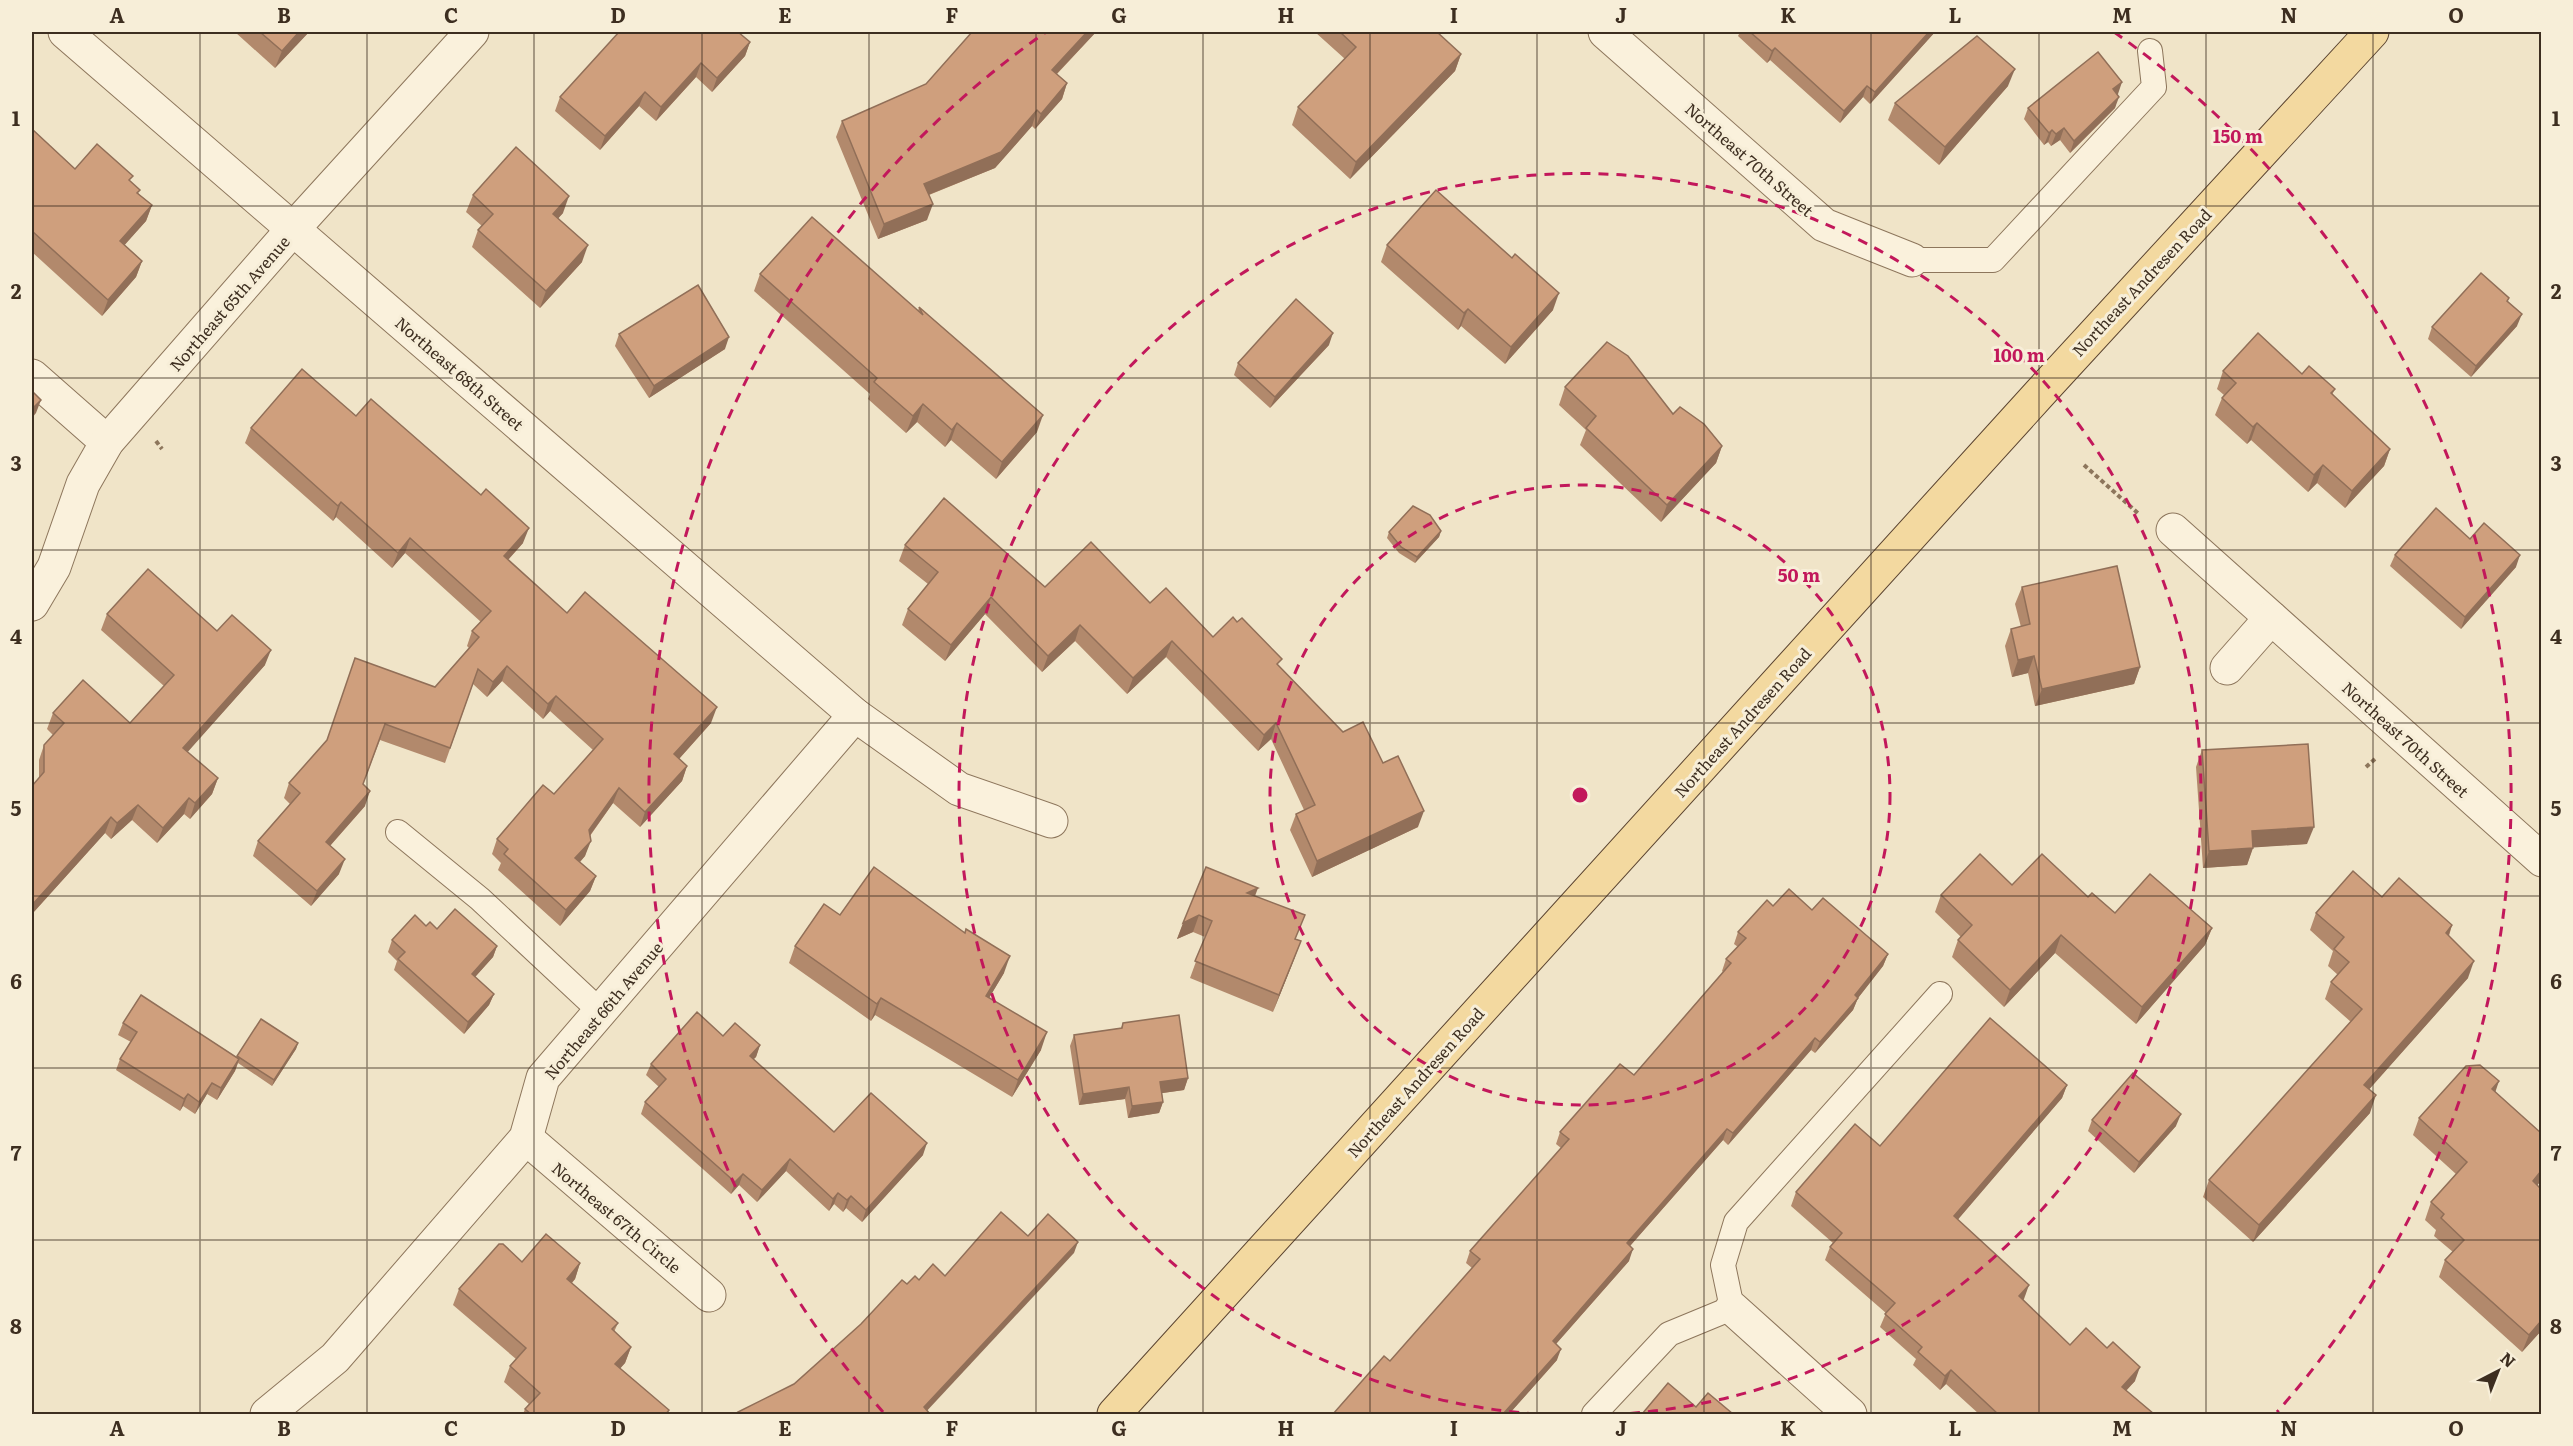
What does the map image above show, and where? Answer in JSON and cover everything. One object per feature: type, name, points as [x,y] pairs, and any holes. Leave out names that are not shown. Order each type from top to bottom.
[{"type":"main road","name":"Northeast Andresen Road","points":[[1114,1414],[2040,393],[2372,32]]},
{"type":"street","name":"Northeast 68th Street","points":[[65,32],[855,715],[959,789],[1051,821]]},
{"type":"street","name":"Northeast 65th Avenue","points":[[32,604],[54,567],[83,484],[107,442],[293,229],[472,32]]},
{"type":"street","name":"Northeast 70th Street","points":[[1605,32],[1824,225],[1912,260]]},
{"type":"street","points":[[32,376],[107,442]]},
{"type":"street","name":"Northeast 70th Street","points":[[2173,530],[2541,860]]},
{"type":"street","points":[[2227,668],[2271,618]]},
{"type":"street","name":"Northeast 66th Avenue","points":[[267,1414],[335,1358],[526,1138],[543,1078],[855,715]]},
{"type":"street","name":"Northeast 67th Circle","points":[[526,1138],[709,1295]]},
{"type":"street","points":[[1732,1308],[1850,1414]]},
{"type":"lane","points":[[1912,260],[1993,260],[2154,87],[2150,51]]},
{"type":"lane","points":[[398,832],[480,899],[601,1012]]},
{"type":"lane","points":[[1594,1414],[1669,1334],[1732,1308],[1723,1265],[1736,1222],[1940,994]]},
{"type":"path","points":[[2084,465],[2135,512],[2173,530]]},
{"type":"building","points":[[260,32],[299,32],[282,51]]},
{"type":"building","points":[[619,32],[738,32],[750,42],[717,78],[701,63],[661,107],[645,92],[605,136],[560,97]]},
{"type":"building","points":[[972,32],[1087,32],[1052,70],[1067,83],[1041,114],[1037,110],[1001,152],[924,184],[933,204],[884,224],[842,121],[926,84]]},
{"type":"building","points":[[1340,32],[1437,32],[1461,54],[1356,162],[1298,107],[1356,47]]},
{"type":"building","points":[[1750,32],[1929,32],[1875,92],[1867,86],[1844,111],[1775,48],[1772,51]]},
{"type":"building","points":[[1977,36],[2015,69],[1945,147],[1895,103]]},
{"type":"building","points":[[2098,52],[2122,82],[2113,89],[2119,97],[2074,141],[2064,128],[2056,134],[2052,130],[2049,133],[2028,108]]},
{"type":"building","points":[[32,129],[75,169],[97,144],[133,176],[129,180],[140,190],[137,193],[152,205],[120,241],[142,261],[108,300],[32,231]]},
{"type":"building","points":[[516,147],[569,196],[553,214],[588,245],[546,291],[478,230],[493,214],[473,195]]},
{"type":"building","points":[[1436,190],[1512,258],[1515,254],[1559,293],[1511,347],[1468,309],[1464,313],[1387,245]]},
{"type":"building","points":[[812,217],[923,315],[919,307],[1043,415],[1002,462],[957,423],[952,430],[923,404],[913,416],[874,382],[877,378],[760,274]]},
{"type":"building","points":[[2481,273],[2509,298],[2507,301],[2522,314],[2476,366],[2432,327]]},
{"type":"building","points":[[698,285],[729,337],[654,386],[619,334]]},
{"type":"building","points":[[1296,299],[1333,333],[1275,397],[1238,363]]},
{"type":"building","points":[[2258,333],[2302,374],[2309,366],[2335,389],[2331,393],[2390,449],[2352,491],[2323,465],[2314,475],[2257,423],[2253,427],[2222,398],[2236,383],[2223,371]]},
{"type":"building","points":[[1607,342],[1628,356],[1673,414],[1680,407],[1704,424],[1722,446],[1667,505],[1586,428],[1596,416],[1565,387]]},
{"type":"building","points":[[302,369],[356,416],[371,399],[481,495],[486,489],[529,528],[504,556],[567,613],[585,592],[717,707],[674,754],[687,766],[645,812],[619,788],[589,830],[591,841],[575,858],[596,876],[566,910],[504,854],[508,849],[497,839],[543,785],[554,794],[603,739],[556,696],[548,704],[507,666],[493,682],[478,669],[450,748],[385,724],[363,784],[370,791],[326,842],[345,859],[317,891],[258,841],[300,793],[289,783],[327,740],[355,658],[435,687],[479,637],[472,631],[491,611],[410,538],[398,553],[341,502],[338,506],[251,428]]},
{"type":"building","points":[[32,391],[41,400],[32,409]]},
{"type":"building","points":[[944,498],[1045,587],[1091,542],[1150,603],[1166,588],[1213,637],[1233,617],[1237,622],[1242,618],[1282,659],[1277,664],[1343,732],[1363,722],[1383,763],[1398,756],[1424,811],[1317,861],[1296,814],[1315,805],[1276,723],[1264,735],[1172,641],[1133,678],[1080,625],[1048,656],[991,597],[951,645],[908,609],[938,572],[905,545]]},
{"type":"building","points":[[1413,506],[1430,515],[1441,531],[1417,557],[1401,547],[1389,532]]},
{"type":"building","points":[[2436,508],[2470,539],[2484,523],[2520,555],[2465,617],[2395,555]]},
{"type":"building","points":[[2117,566],[2140,667],[2042,689],[2034,656],[2018,660],[2011,629],[2030,624],[2022,587]]},
{"type":"building","points":[[148,569],[217,631],[232,615],[271,650],[183,748],[218,778],[195,803],[189,798],[163,828],[138,805],[117,823],[111,817],[32,905],[32,786],[44,772],[44,745],[64,723],[53,713],[83,680],[130,723],[174,675],[107,614]]},
{"type":"building","points":[[2308,744],[2314,827],[2252,831],[2253,848],[2209,851],[2202,750]]},
{"type":"building","points":[[1980,854],[2012,885],[2042,854],[2088,897],[2092,893],[2115,913],[2150,874],[2212,928],[2142,1007],[2061,935],[2010,990],[1958,940],[1972,925],[1941,895]]},
{"type":"building","points":[[874,867],[965,933],[966,929],[1010,956],[986,996],[1047,1032],[1018,1080],[881,998],[877,1004],[795,946],[824,904],[840,915]]},
{"type":"building","points":[[1206,867],[1258,888],[1247,893],[1305,915],[1295,939],[1301,941],[1279,995],[1195,961],[1212,921],[1199,915],[1183,923]]},
{"type":"building","points":[[2353,871],[2382,897],[2399,878],[2452,925],[2446,933],[2474,961],[2364,1085],[2376,1095],[2259,1225],[2209,1180],[2362,1009],[2331,982],[2349,962],[2334,949],[2344,937],[2316,913]]},
{"type":"building","points":[[1789,889],[1812,910],[1823,898],[1888,954],[1855,995],[1858,998],[1820,1042],[1815,1038],[1733,1133],[1727,1129],[1627,1243],[1633,1249],[1553,1341],[1561,1349],[1503,1414],[1333,1414],[1384,1356],[1390,1361],[1480,1259],[1470,1251],[1569,1139],[1560,1132],[1620,1064],[1634,1075],[1731,963],[1726,959],[1746,938],[1738,932],[1767,900],[1773,906]]},
{"type":"building","points":[[455,909],[497,946],[472,974],[494,994],[468,1022],[398,959],[405,952],[392,940],[415,915],[426,926],[430,922],[437,929]]},
{"type":"building","points":[[141,995],[239,1059],[221,1088],[212,1083],[199,1102],[188,1094],[184,1099],[120,1059],[137,1032],[123,1023]]},
{"type":"building","points":[[697,1012],[723,1036],[735,1023],[760,1045],[750,1056],[834,1132],[871,1093],[927,1143],[866,1210],[851,1196],[847,1200],[838,1193],[833,1199],[790,1159],[762,1190],[743,1174],[735,1182],[645,1102],[666,1079],[651,1064]]},
{"type":"building","points":[[1179,1015],[1188,1078],[1160,1082],[1163,1102],[1132,1106],[1129,1087],[1083,1094],[1074,1035],[1122,1028],[1123,1023]]},
{"type":"building","points":[[1990,1018],[2067,1085],[1954,1216],[2029,1285],[2019,1296],[2070,1345],[2086,1328],[2107,1348],[2113,1342],[2140,1367],[2122,1387],[2154,1414],[1998,1414],[1951,1370],[1945,1376],[1918,1352],[1922,1347],[1885,1314],[1895,1303],[1830,1247],[1842,1233],[1796,1192],[1855,1124],[1880,1146]]},
{"type":"building","points":[[261,1019],[298,1043],[274,1080],[237,1056]]},
{"type":"building","points":[[2480,1065],[2499,1081],[2492,1089],[2541,1133],[2541,1171],[2533,1181],[2541,1189],[2541,1321],[2529,1335],[2445,1260],[2464,1240],[2441,1218],[2444,1214],[2431,1202],[2467,1162],[2419,1118],[2466,1066]]},
{"type":"building","points":[[2133,1073],[2181,1114],[2139,1162],[2092,1120]]},
{"type":"building","points":[[1001,1212],[1028,1236],[1048,1214],[1078,1242],[924,1407],[930,1414],[740,1414],[738,1412],[794,1384],[861,1324],[902,1280],[907,1284],[915,1276],[919,1280],[933,1264],[945,1276]]},
{"type":"building","points":[[546,1234],[580,1263],[567,1279],[618,1323],[612,1329],[631,1347],[615,1364],[669,1410],[666,1414],[531,1414],[525,1409],[540,1393],[510,1366],[526,1348],[459,1289],[499,1244],[503,1244],[522,1262]]},
{"type":"building","points":[[1668,1383],[1696,1407],[1708,1393],[1733,1414],[1642,1414]]}]
